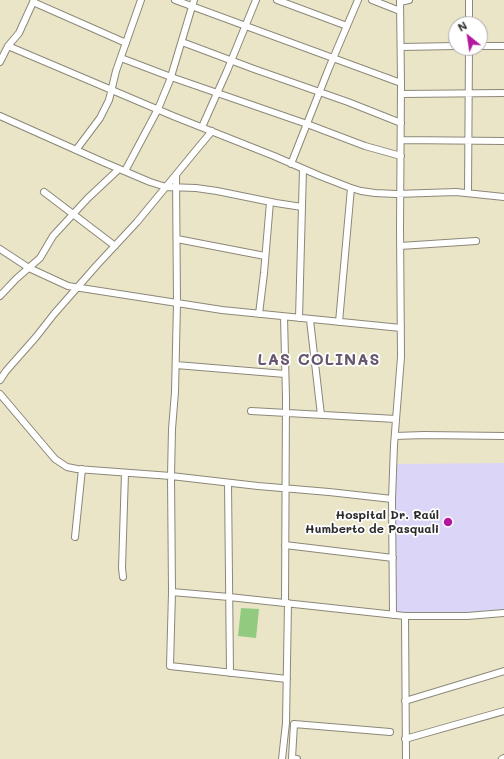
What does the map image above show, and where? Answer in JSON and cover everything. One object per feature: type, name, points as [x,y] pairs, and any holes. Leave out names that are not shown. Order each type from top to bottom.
[{"type":"street","points":[[76,150],[106,108],[111,95],[116,71],[141,0]]},
{"type":"street","points":[[175,0],[193,3],[246,26],[401,83]]},
{"type":"street","points":[[202,127],[218,93],[256,0]]},
{"type":"street","points":[[277,0],[347,26]]},
{"type":"street","points":[[291,164],[319,92],[358,0]]},
{"type":"street","points":[[372,0],[400,11]]},
{"type":"street","points":[[393,615],[392,499],[401,357],[400,1],[409,0]]},
{"type":"street","points":[[469,0],[469,16]]},
{"type":"street","points":[[0,62],[8,46],[19,33],[34,1],[126,43]]},
{"type":"street","points":[[0,296],[16,279],[40,258],[53,236],[88,198],[122,170],[158,109],[171,77],[193,3]]},
{"type":"street","points":[[182,42],[348,102],[401,123]]},
{"type":"street","points":[[8,46],[303,169],[361,191],[375,194],[456,192],[504,197]]},
{"type":"street","points":[[401,47],[448,46]]},
{"type":"street","points":[[488,46],[504,46]]},
{"type":"street","points":[[468,193],[469,56]]},
{"type":"street","points":[[121,58],[365,146],[401,156]]},
{"type":"street","points":[[401,94],[504,93]]},
{"type":"street","points":[[0,116],[122,170],[166,187],[196,188],[217,191],[302,207]]},
{"type":"street","points":[[0,380],[77,288],[137,222],[212,131]]},
{"type":"street","points":[[401,140],[504,141]]},
{"type":"street","points":[[299,318],[303,169]]},
{"type":"street","points":[[176,176],[176,392],[172,429],[172,592],[170,666],[288,679]]},
{"type":"street","points":[[340,322],[352,188]]},
{"type":"street","points":[[44,192],[115,246]]},
{"type":"street","points":[[258,314],[270,202]]},
{"type":"street","points":[[177,239],[265,256]]},
{"type":"street","points":[[400,246],[476,241]]},
{"type":"street","points":[[0,249],[29,268],[60,283],[77,288],[222,310],[401,328]]},
{"type":"street","points":[[282,759],[286,723],[288,679],[285,545],[286,413],[284,317]]},
{"type":"street","points":[[310,320],[321,415]]},
{"type":"street","points":[[176,366],[285,374]]},
{"type":"street","points":[[0,394],[55,459],[67,467],[171,476],[392,499]]},
{"type":"street","points":[[252,411],[396,418]]},
{"type":"street","points":[[395,436],[504,436]]},
{"type":"street","points":[[75,536],[82,469]]},
{"type":"street","points":[[123,577],[125,473]]},
{"type":"street","points":[[228,483],[230,672]]},
{"type":"street","points":[[285,545],[393,558]]},
{"type":"street","points":[[172,592],[405,616],[467,616],[504,613]]},
{"type":"street","points":[[405,616],[406,759]]},
{"type":"street","points":[[405,702],[504,672]]},
{"type":"street","points":[[405,739],[504,711]]},
{"type":"street","points":[[297,759],[292,758],[294,724],[390,732]]},
{"type":"shaded area","name":"Hospital Dr. Raúl Humberto de Pasquali","points":[[504,463],[504,613],[393,615],[393,464]]},
{"type":"green space","points":[[241,608],[259,609],[256,638],[238,636]]},
{"type":"place","name":"Hospital Dr. Raúl Humberto de Pasquali","points":[[448,522]]},
{"type":"district","name":"LAS COLINAS","points":[[319,360]]}]
